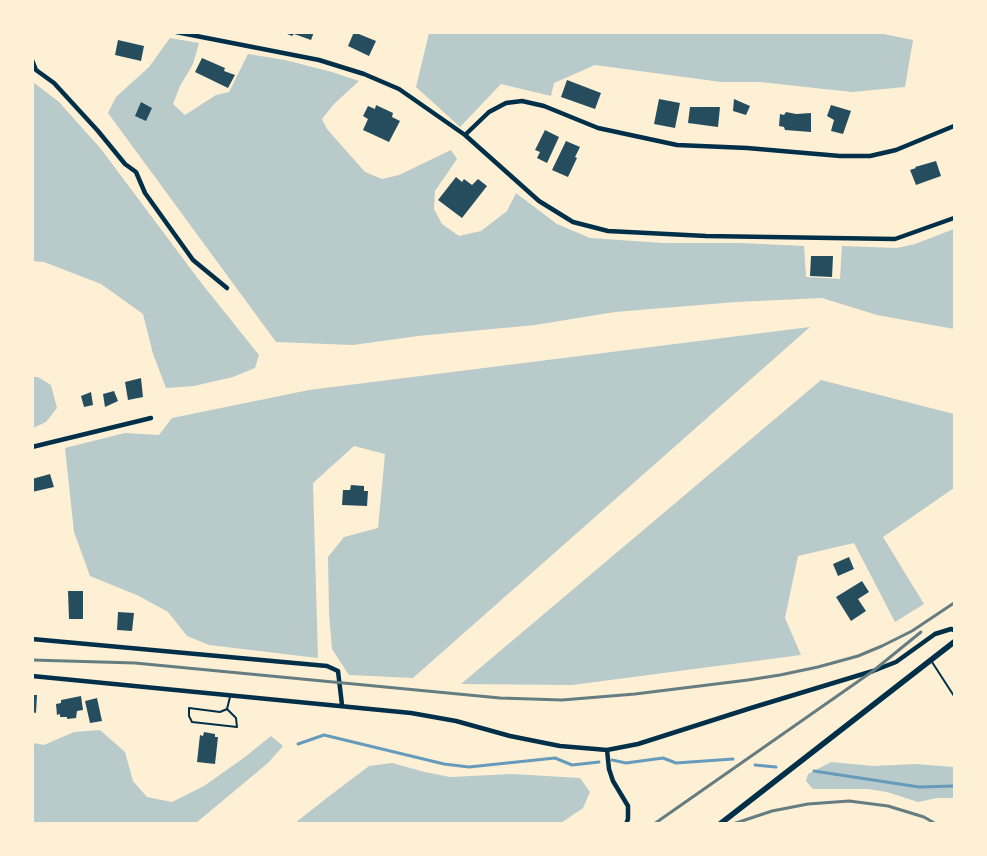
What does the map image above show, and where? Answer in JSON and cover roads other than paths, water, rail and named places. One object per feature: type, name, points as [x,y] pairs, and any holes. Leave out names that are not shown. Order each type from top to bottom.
[{"type":"main road","points":[[720,824],[954,642]]},
{"type":"street","points":[[176,32],[318,60],[364,74],[399,89],[465,135],[539,201],[573,222],[608,231],[716,236],[895,239],[954,218]]},
{"type":"street","points":[[32,60],[36,70],[54,83],[125,164],[136,172],[145,193],[193,260],[227,288]]},
{"type":"street","points":[[465,135],[489,112],[506,103],[522,101],[544,106],[598,128],[677,145],[747,148],[840,156],[870,156],[896,150],[954,126]]},
{"type":"street","points":[[32,447],[151,418]]},
{"type":"street","points":[[32,676],[411,713],[456,721],[510,736],[560,746],[607,750],[647,742],[873,671],[896,662],[935,634],[951,629],[954,630]]},
{"type":"street","points":[[32,639],[327,666],[338,671],[342,705]]},
{"type":"street","points":[[607,750],[609,769],[613,781],[628,806],[626,824]]},
{"type":"lane","points":[[931,660],[954,696]]},
{"type":"lane","points":[[227,709],[230,694]]},
{"type":"lane","points":[[189,708],[220,712],[227,709],[236,718],[237,727],[192,722],[188,716],[189,708]]},
{"type":"waterway","points":[[298,744],[324,735],[444,764],[469,767],[555,758],[572,765],[599,762]]},
{"type":"waterway","points":[[612,760],[626,763],[663,758],[676,763],[733,759]]},
{"type":"waterway","points":[[755,765],[776,767]]},
{"type":"waterway","points":[[814,771],[919,787],[954,786]]},
{"type":"railway","points":[[32,660],[135,663],[500,698],[562,700],[635,694],[748,680],[818,667],[858,656],[882,646],[912,631],[954,603]]},
{"type":"railway","points":[[654,824],[873,671],[921,632]]},
{"type":"railway","points":[[733,824],[772,811],[808,804],[849,801],[888,806],[924,817],[936,824]]}]
